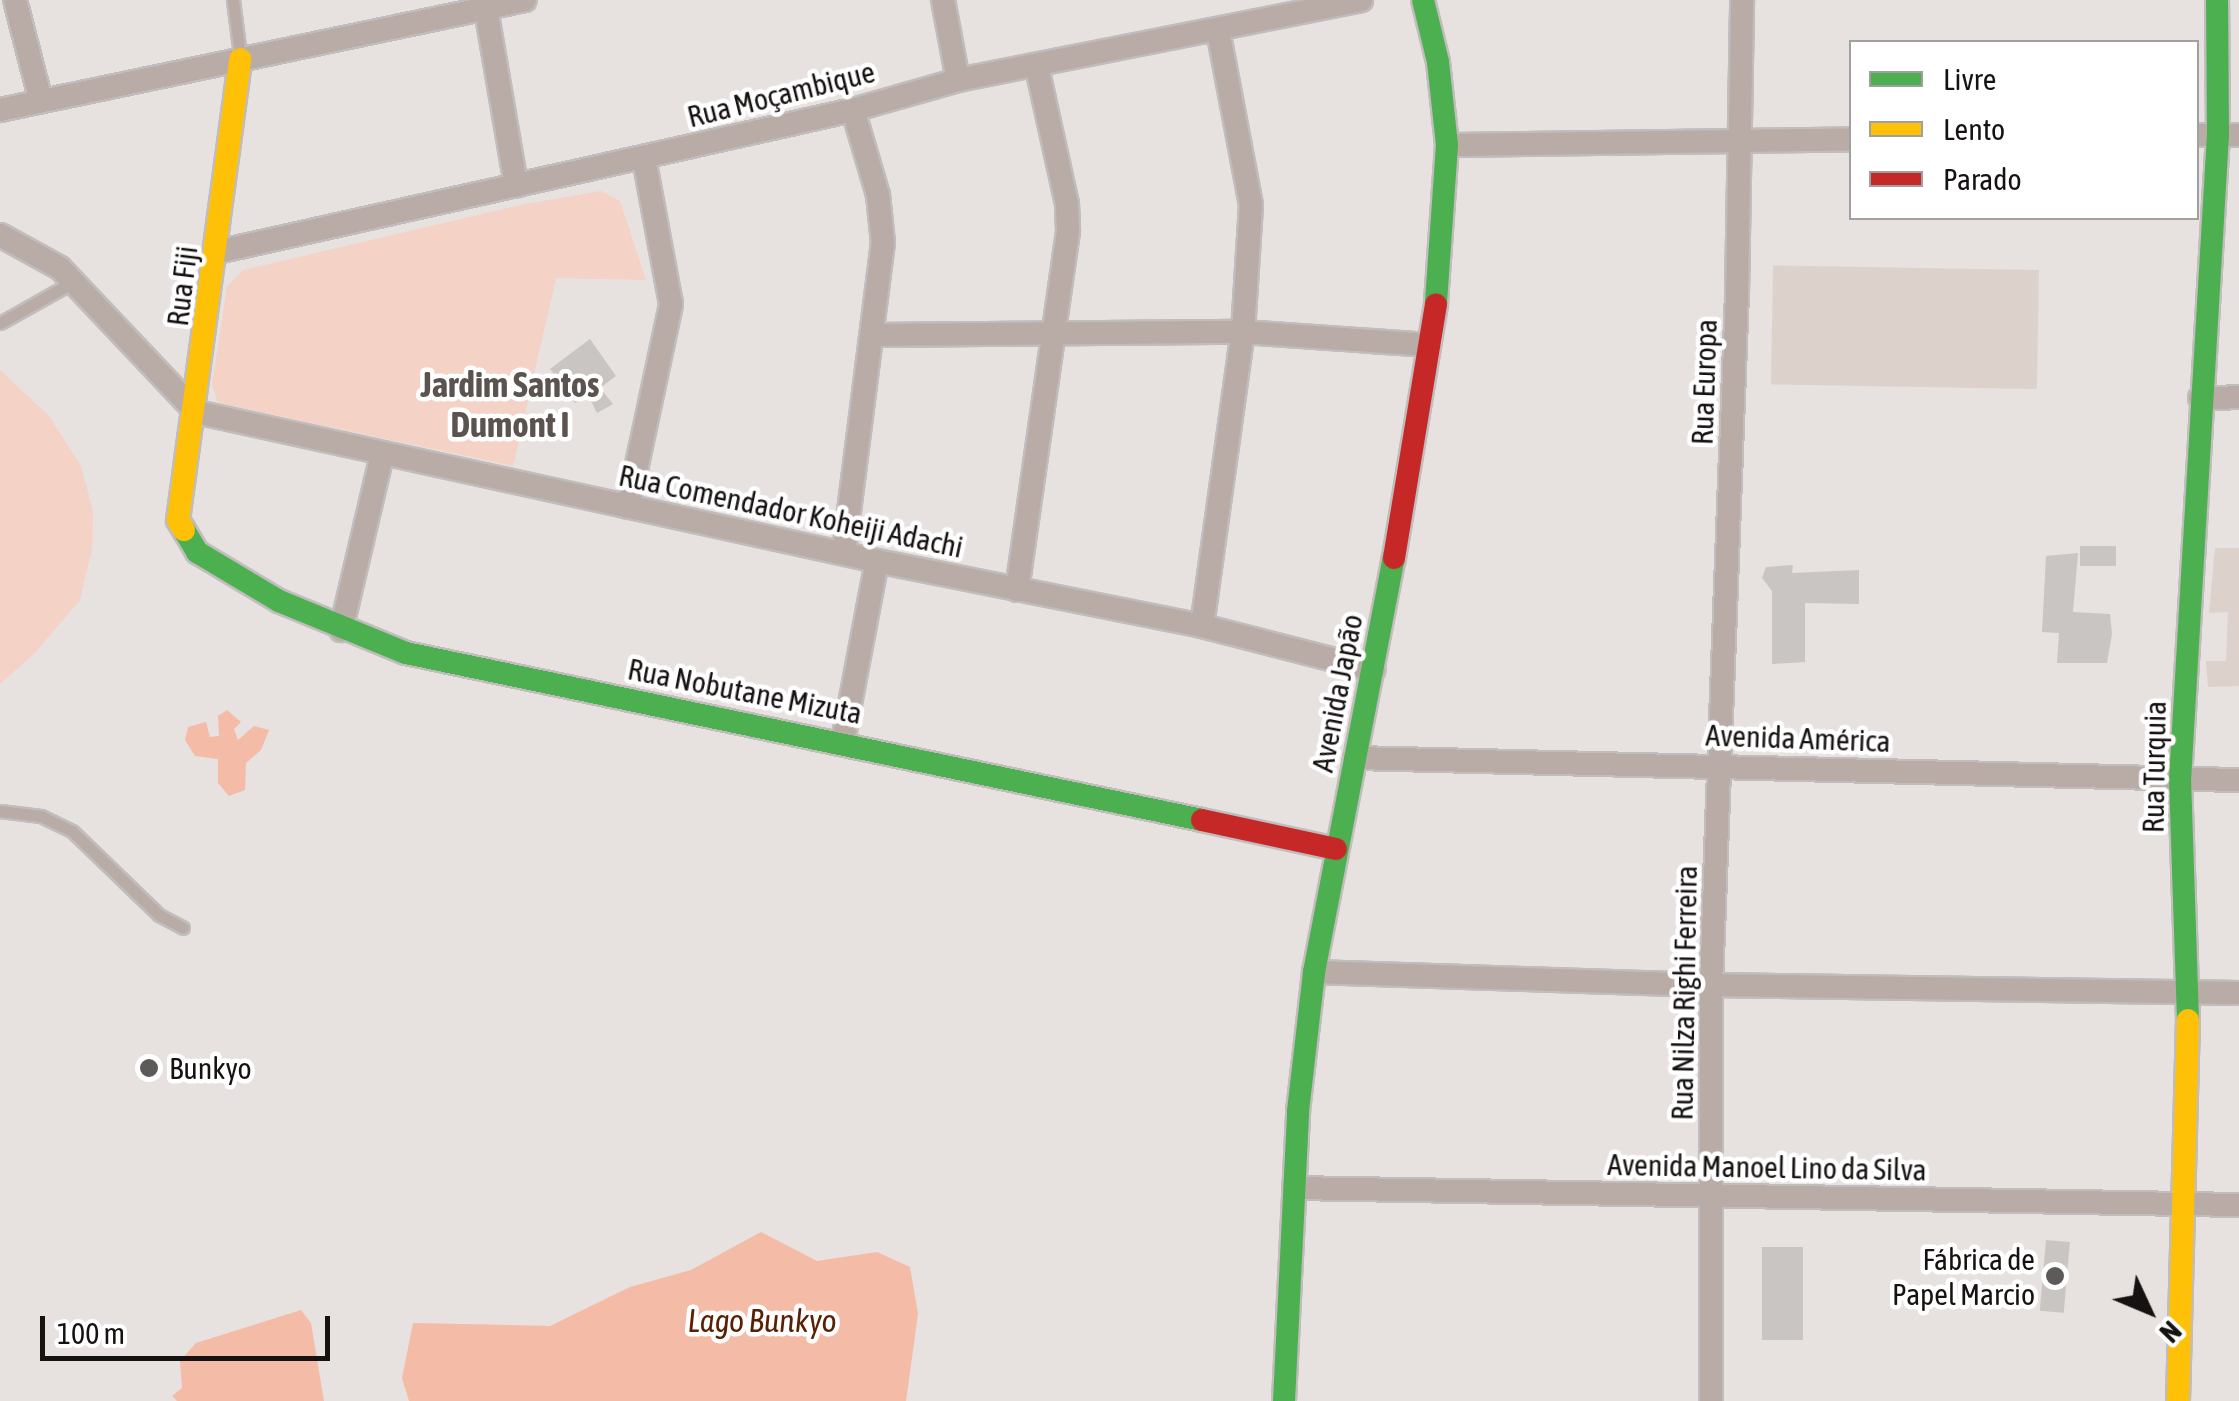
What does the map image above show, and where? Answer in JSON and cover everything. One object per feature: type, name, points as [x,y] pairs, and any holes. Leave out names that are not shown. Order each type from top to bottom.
[{"type":"street","points":[[15,0],[41,101]]},
{"type":"street","points":[[0,110],[525,0]]},
{"type":"street","points":[[943,0],[958,80]]},
{"type":"street","name":"Rua Moçambique","points":[[216,252],[853,110],[958,80],[1218,32],[1362,0]]},
{"type":"street","name":"Avenida Japão","points":[[1284,1401],[1294,1188],[1314,972],[1373,670],[1445,235],[1446,145],[1438,62],[1423,0]]},
{"type":"street","name":"Rua Europa","points":[[1721,766],[1737,294],[1742,0]]},
{"type":"street","name":"Rua Turquia","points":[[2178,1401],[2189,992],[2180,780],[2218,135],[2217,0]]},
{"type":"street","points":[[486,9],[516,185]]},
{"type":"street","points":[[1202,626],[1243,332],[1249,180],[1218,32]]},
{"type":"street","name":"Rua Fiji","points":[[178,520],[196,412],[240,59]]},
{"type":"street","points":[[1017,590],[1056,336],[1067,204],[1037,67]]},
{"type":"street","points":[[844,552],[872,335],[882,221],[853,110]]},
{"type":"street","points":[[1446,145],[1849,138]]},
{"type":"street","points":[[628,507],[671,304],[644,158]]},
{"type":"street","points":[[0,235],[60,268],[196,412]]},
{"type":"street","points":[[872,335],[1243,332],[1429,345]]},
{"type":"street","points":[[2200,398],[2239,397]]},
{"type":"street","name":"Rua Comendador Koheiji Adachi","points":[[196,412],[877,562],[1202,626],[1373,670]]},
{"type":"street","points":[[341,630],[382,455]]},
{"type":"street","name":"Rua Nobutane Mizuta","points":[[178,520],[188,542],[213,564],[377,645],[471,668],[844,741],[1336,849]]},
{"type":"street","points":[[844,741],[877,562]]},
{"type":"street","name":"Avenida América","points":[[1356,758],[2239,780]]},
{"type":"street","name":"Rua Nilza Righi Ferreira","points":[[1712,1401],[1712,985],[1721,766]]},
{"type":"street","points":[[1314,972],[1712,985],[2239,993]]},
{"type":"street","name":"Avenida Manoel Lino da Silva","points":[[1294,1188],[2239,1205]]},
{"type":"lane","points":[[234,0],[240,59]]},
{"type":"lane","points":[[0,323],[73,282]]},
{"type":"lane","points":[[0,811],[42,816],[72,831],[159,915],[183,928]]},
{"type":"shaded area","points":[[601,191],[620,201],[646,280],[556,278],[513,466],[218,403],[212,384],[227,287],[243,270],[525,204]]},
{"type":"shaded area","points":[[1773,265],[2039,270],[2037,389],[1771,384]]},
{"type":"shaded area","points":[[0,370],[49,416],[81,466],[93,511],[92,549],[80,600],[33,655],[0,684]]},
{"type":"shaded area","points":[[2215,548],[2239,548],[2239,686],[2208,687],[2206,661],[2226,661],[2228,612],[2209,613]]},
{"type":"water","points":[[227,710],[241,722],[234,729],[238,740],[254,726],[269,730],[261,750],[246,763],[245,790],[229,796],[218,783],[218,759],[195,756],[185,740],[188,727],[206,722],[210,737],[219,736],[218,716]]},
{"type":"water","name":"Lago Bunkyo","points":[[761,1232],[817,1261],[877,1252],[910,1267],[918,1314],[906,1401],[409,1401],[402,1378],[413,1323],[550,1326],[630,1287],[691,1270]]},
{"type":"water","points":[[301,1310],[311,1323],[324,1401],[177,1401],[172,1396],[182,1388],[180,1361],[196,1343]]},
{"type":"building","points":[[590,339],[616,376],[600,388],[613,404],[597,413],[589,397],[575,403],[550,369]]},
{"type":"building","points":[[2080,546],[2116,546],[2116,566],[2080,566]]},
{"type":"building","points":[[2078,553],[2073,612],[2110,614],[2112,634],[2107,663],[2057,663],[2059,633],[2042,632],[2046,556]]},
{"type":"building","points":[[1793,565],[1792,573],[1859,570],[1859,604],[1805,603],[1805,662],[1772,664],[1772,591],[1762,578],[1766,567]]},
{"type":"building","name":"Fábrica de Papel Marcio","points":[[2046,1240],[2070,1242],[2064,1313],[2040,1311]]},
{"type":"building","points":[[1762,1247],[1803,1247],[1803,1340],[1762,1340]]},
{"type":"traffic: fast","points":[[1423,0],[1438,62],[1447,145],[1436,304]]},
{"type":"traffic: fast","points":[[2188,1020],[2180,780],[2218,135],[2217,0]]},
{"type":"traffic: fast","points":[[184,530],[197,552],[279,601],[406,653],[1202,820]]},
{"type":"traffic: fast","points":[[1284,1401],[1298,1111],[1314,972],[1394,558]]},
{"type":"traffic: slow","points":[[184,530],[178,520],[240,59]]},
{"type":"traffic: slow","points":[[2178,1401],[2188,1020]]},
{"type":"traffic: jam","points":[[1394,558],[1436,304]]},
{"type":"traffic: jam","points":[[1202,820],[1336,849]]},
{"type":"place","name":"Bunkyo","points":[[149,1068]]},
{"type":"place","name":"Fábrica de Papel Marcio","points":[[2055,1276]]},
{"type":"district","name":"Jardim Santos Dumont I","points":[[510,404]]}]
